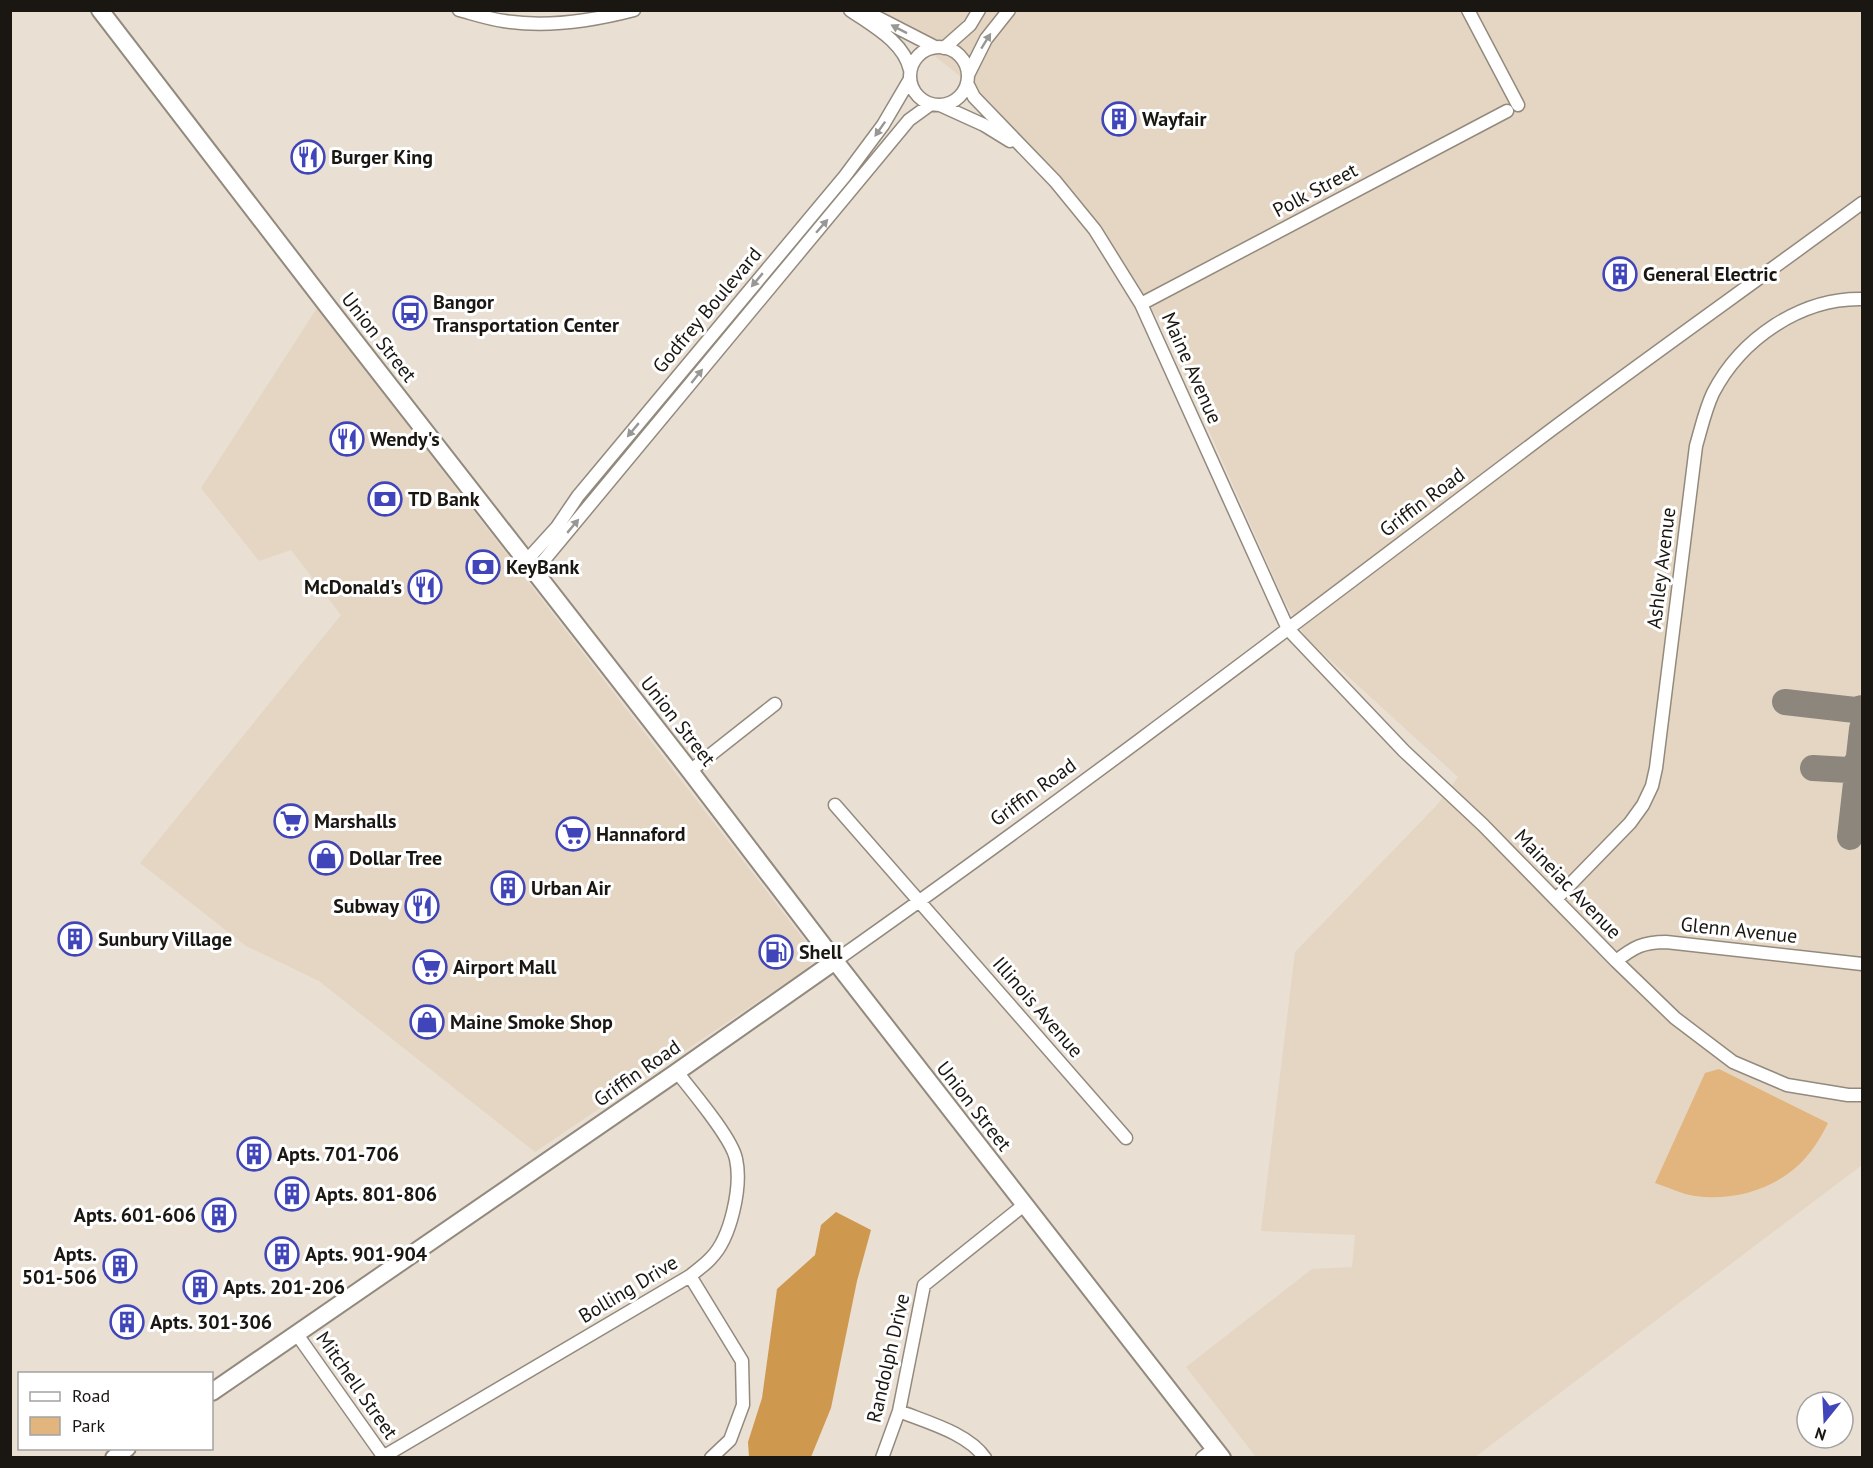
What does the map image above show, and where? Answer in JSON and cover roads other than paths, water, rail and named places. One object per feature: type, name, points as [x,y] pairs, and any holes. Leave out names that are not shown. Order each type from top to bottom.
[{"type":"main road","name":"Union Street","points":[[100,10],[1024,1204],[1213,1454]]},
{"type":"main road","name":"Griffin Road","points":[[213,1391],[835,961]]},
{"type":"street","points":[[459,10],[505,21],[538,24],[592,20],[634,10]]},
{"type":"street","points":[[850,10],[901,50],[908,59],[912,87],[916,94],[935,104],[950,102],[958,97],[986,39],[1009,10]]},
{"type":"street","points":[[862,10],[958,54],[963,60],[967,79]]},
{"type":"street","points":[[910,74],[919,55],[927,50],[940,47],[970,25],[979,10]]},
{"type":"street","name":"Polk Street","points":[[1141,304],[1513,108],[1468,10]]},
{"type":"street","name":"Godfrey Boulevard","points":[[531,566],[578,496],[845,176],[884,125],[910,74]]},
{"type":"street","name":"Maine Avenue","points":[[967,79],[974,97],[1055,181],[1095,230],[1141,304],[1288,630]]},
{"type":"street","name":"Godfrey Boulevard","points":[[531,566],[909,120],[935,104]]},
{"type":"street","name":"Maine Avenue","points":[[935,104],[1023,146]]},
{"type":"street","name":"Griffin Road","points":[[835,961],[1288,630],[1554,428],[1863,203]]},
{"type":"street","name":"Ashley Avenue","points":[[1556,899],[1630,822],[1643,805],[1652,786],[1696,446],[1713,393],[1742,351],[1774,326],[1794,314],[1826,303],[1863,299]]},
{"type":"street","name":"Maineiac Avenue","points":[[1288,630],[1404,751],[1483,825],[1616,961],[1676,1018],[1733,1062],[1787,1085],[1848,1095],[1863,1095]]},
{"type":"street","points":[[690,771],[775,704]]},
{"type":"street","name":"Illinois Avenue","points":[[836,805],[1126,1138]]},
{"type":"street","name":"Glenn Avenue","points":[[1616,961],[1635,947],[1658,942],[1863,964]]},
{"type":"street","name":"Bolling Drive","points":[[384,1457],[690,1276],[713,1257],[730,1225],[737,1191],[736,1158],[724,1135],[677,1072]]},
{"type":"street","name":"Randolph Drive","points":[[882,1458],[899,1411],[924,1286],[1024,1204]]},
{"type":"street","points":[[690,1276],[742,1361],[743,1404],[730,1440],[711,1458]]},
{"type":"street","name":"Mitchell Street","points":[[296,1333],[384,1457]]},
{"type":"street","points":[[899,1411],[960,1436],[975,1446],[985,1458]]},
{"type":"place","name":"Wayfair","points":[[1119,119]]},
{"type":"place","name":"Burger King","points":[[308,157]]},
{"type":"place","name":"General Electric","points":[[1620,274]]},
{"type":"place","name":"Bangor Transportation Center","points":[[410,313]]},
{"type":"place","name":"Wendy's","points":[[347,439]]},
{"type":"place","name":"TD Bank","points":[[385,499]]},
{"type":"place","name":"KeyBank","points":[[483,567]]},
{"type":"place","name":"McDonald's","points":[[425,587]]},
{"type":"place","name":"Marshalls","points":[[291,821]]},
{"type":"place","name":"Hannaford","points":[[573,834]]},
{"type":"place","name":"Dollar Tree","points":[[326,858]]},
{"type":"place","name":"Urban Air","points":[[508,888]]},
{"type":"place","name":"Subway","points":[[422,906]]},
{"type":"place","name":"Sunbury Village","points":[[75,939]]},
{"type":"place","name":"Shell","points":[[776,952]]},
{"type":"place","name":"Airport Mall","points":[[430,967]]},
{"type":"place","name":"Maine Smoke Shop","points":[[427,1022]]},
{"type":"place","name":"Apts. 701-706","points":[[254,1154]]},
{"type":"place","name":"Apts. 801-806","points":[[292,1194]]},
{"type":"place","name":"Apts. 601-606","points":[[219,1215]]},
{"type":"place","name":"Apts. 901-904","points":[[282,1254]]},
{"type":"place","name":"Apts. 501-506","points":[[120,1266]]},
{"type":"place","name":"Apts. 201-206","points":[[200,1287]]},
{"type":"place","name":"Apts. 301-306","points":[[127,1322]]}]
